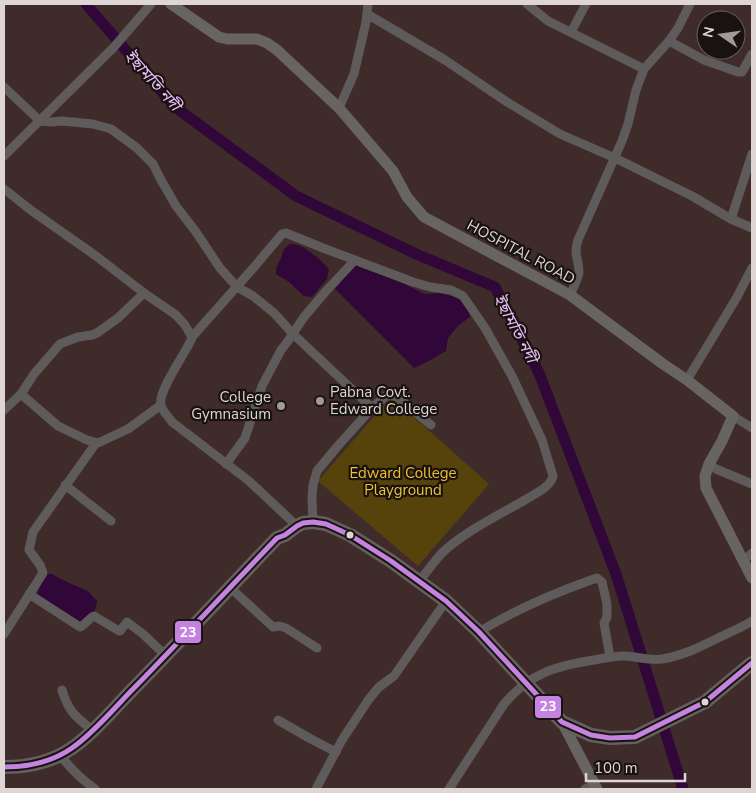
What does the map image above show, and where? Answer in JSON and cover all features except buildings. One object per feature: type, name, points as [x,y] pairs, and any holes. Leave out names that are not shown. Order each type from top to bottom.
[{"type":"highway","points":[[4,774],[13,775],[50,768],[92,730],[277,538],[303,523],[326,524],[350,535],[420,581],[446,601],[479,632],[562,722],[590,735],[610,738],[635,737],[705,702],[752,663]]},
{"type":"highway","points":[[4,767],[36,764],[63,757],[90,743],[281,544],[285,535]]},
{"type":"main road","name":"HOSPITAL ROAD","points":[[171,4],[219,37],[227,39],[257,39],[267,43],[340,108],[393,171],[407,197],[424,217],[570,295],[687,380],[732,416]]},
{"type":"main road","points":[[732,416],[722,441],[709,464],[705,476],[706,488],[748,557],[752,578]]},
{"type":"main road","points":[[562,722],[592,788]]},
{"type":"street","points":[[4,156],[114,47],[151,4]]},
{"type":"street","points":[[340,108],[354,74],[368,4]]},
{"type":"street","points":[[527,4],[548,21],[644,69]]},
{"type":"street","points":[[571,32],[586,4]]},
{"type":"street","points":[[570,295],[578,276],[575,252],[578,240],[615,158],[628,124],[636,90],[644,69],[670,42],[690,4]]},
{"type":"street","points":[[367,14],[444,60],[507,102],[560,134],[615,158],[692,196],[731,219],[752,228]]},
{"type":"street","points":[[670,42],[704,60],[738,72],[742,72],[752,54]]},
{"type":"street","points":[[4,87],[40,121],[93,124],[111,129],[137,148],[153,164],[176,206],[220,268],[236,287],[253,296],[274,313],[293,334],[372,408]]},
{"type":"street","points":[[731,219],[752,154]]},
{"type":"street","points":[[4,188],[32,211],[176,315],[192,337]]},
{"type":"street","points":[[297,526],[249,481],[172,422],[160,405],[161,396],[168,380],[192,337],[282,234],[286,233],[413,282],[451,290],[463,296],[485,328],[512,376],[542,440],[553,476],[549,484],[456,542],[442,554],[420,581]]},
{"type":"street","points":[[226,464],[245,438],[262,386],[281,350],[304,317],[355,260]]},
{"type":"street","points":[[687,380],[737,297],[752,268]]},
{"type":"street","points":[[4,410],[21,394],[34,374],[60,344],[78,337],[97,333],[118,318],[144,293]]},
{"type":"street","points":[[21,394],[58,426],[96,443],[128,429],[160,405]]},
{"type":"street","points":[[313,522],[313,484],[317,472],[372,408],[387,395],[396,396],[431,425]]},
{"type":"street","points":[[732,416],[752,428]]},
{"type":"street","points":[[4,634],[43,573],[30,550],[33,532],[96,443]]},
{"type":"street","points":[[709,464],[716,469],[752,484]]},
{"type":"street","points":[[65,485],[112,521]]},
{"type":"street","points":[[479,632],[553,594],[597,578],[602,582],[607,604],[607,617],[604,624],[610,657]]},
{"type":"street","points":[[235,592],[273,627],[286,628],[317,648]]},
{"type":"street","points":[[29,594],[80,627],[94,616],[119,631],[126,622],[143,634],[165,655]]},
{"type":"street","points":[[316,789],[342,740],[369,699],[379,687],[394,676],[446,601]]},
{"type":"street","points":[[449,789],[504,704],[513,693],[526,683],[548,671],[567,664],[610,657],[624,656],[660,659],[685,654],[752,621]]},
{"type":"street","points":[[62,690],[71,712],[92,730]]},
{"type":"street","points":[[278,720],[336,752]]},
{"type":"street","points":[[63,757],[84,782],[95,789]]},
{"type":"shaded area","points":[[4,4],[752,4],[752,789],[4,789]]},
{"type":"shaded area","points":[[290,244],[306,249],[329,269],[327,279],[312,297],[304,296],[289,282],[276,274],[276,268],[284,249]]},
{"type":"shaded area","points":[[354,265],[398,281],[425,294],[440,293],[458,298],[467,305],[470,317],[458,326],[448,338],[446,351],[414,368],[335,289]]},
{"type":"shaded area","points":[[44,574],[52,574],[88,591],[97,601],[94,612],[90,617],[82,624],[37,595]]},
{"type":"green space","name":"Edward College Playground","points":[[391,397],[489,484],[418,566],[318,481]]},
{"type":"waterway","name":"ইছামতি নদী","points":[[86,4],[175,107],[296,196],[416,254],[495,287],[539,373],[616,574],[683,789]]},
{"type":"transit line","name":"23","points":[[4,767],[31,765],[48,760],[64,753],[80,742],[105,719],[277,538],[303,523],[326,524],[350,535],[391,561],[446,601],[479,632],[562,722],[591,735],[610,738],[635,737],[705,702],[752,663]]},
{"type":"place","name":"Pabna Covt. Edward College","points":[[320,401]]},
{"type":"place","name":"College Gymnasium","points":[[281,406]]}]
